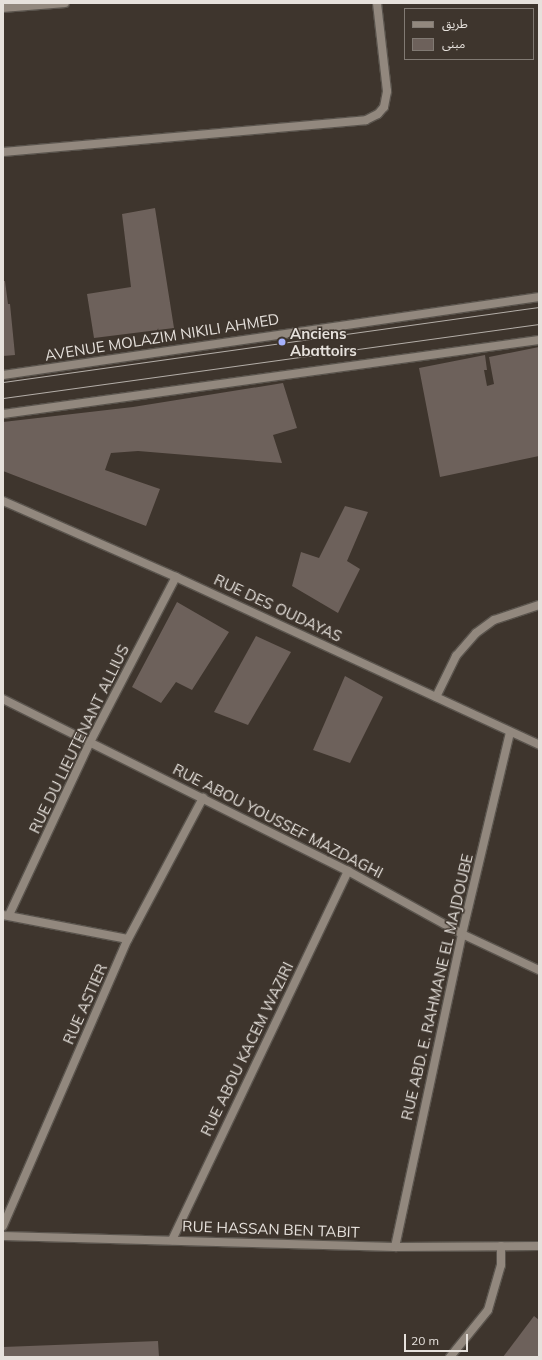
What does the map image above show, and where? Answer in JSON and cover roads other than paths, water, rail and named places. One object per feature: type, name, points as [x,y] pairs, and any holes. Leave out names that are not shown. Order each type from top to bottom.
[{"type":"street","points":[[3,8],[65,3]]},
{"type":"street","points":[[3,152],[366,120],[378,114],[384,107],[387,91],[377,3]]},
{"type":"street","name":"AVENUE MOLAZIM NIKILI AHMED","points":[[3,375],[539,297]]},
{"type":"street","points":[[3,414],[539,340]]},
{"type":"street","name":"RUE DES OUDAYAS","points":[[3,501],[176,577],[436,696],[510,733],[539,745]]},
{"type":"street","name":"RUE DU LIEUTENANT ALLIUS","points":[[6,915],[90,742],[176,577]]},
{"type":"street","points":[[436,696],[456,656],[476,633],[494,620],[539,606]]},
{"type":"street","name":"RUE ABOU YOUSSEF MAZDAGHI","points":[[3,699],[348,871],[462,934],[539,970]]},
{"type":"street","name":"RUE ABD. E. RAHMANE EL MAJDOUBE","points":[[395,1247],[462,934],[510,733]]},
{"type":"street","name":"RUE ASTIER","points":[[3,1226],[128,939],[202,798]]},
{"type":"street","name":"RUE ABOU KACEM WAZIRI","points":[[172,1240],[348,871]]},
{"type":"street","points":[[6,915],[128,939]]},
{"type":"street","name":"RUE HASSAN BEN TABIT","points":[[3,1236],[395,1247],[539,1246]]},
{"type":"street","points":[[450,1357],[488,1310],[501,1265],[501,1246]]},
{"type":"tram line","points":[[3,382],[539,307]]},
{"type":"tram line","points":[[3,398],[539,324]]},
{"type":"place","name":"Anciens Abattoirs","points":[[282,342]]}]
